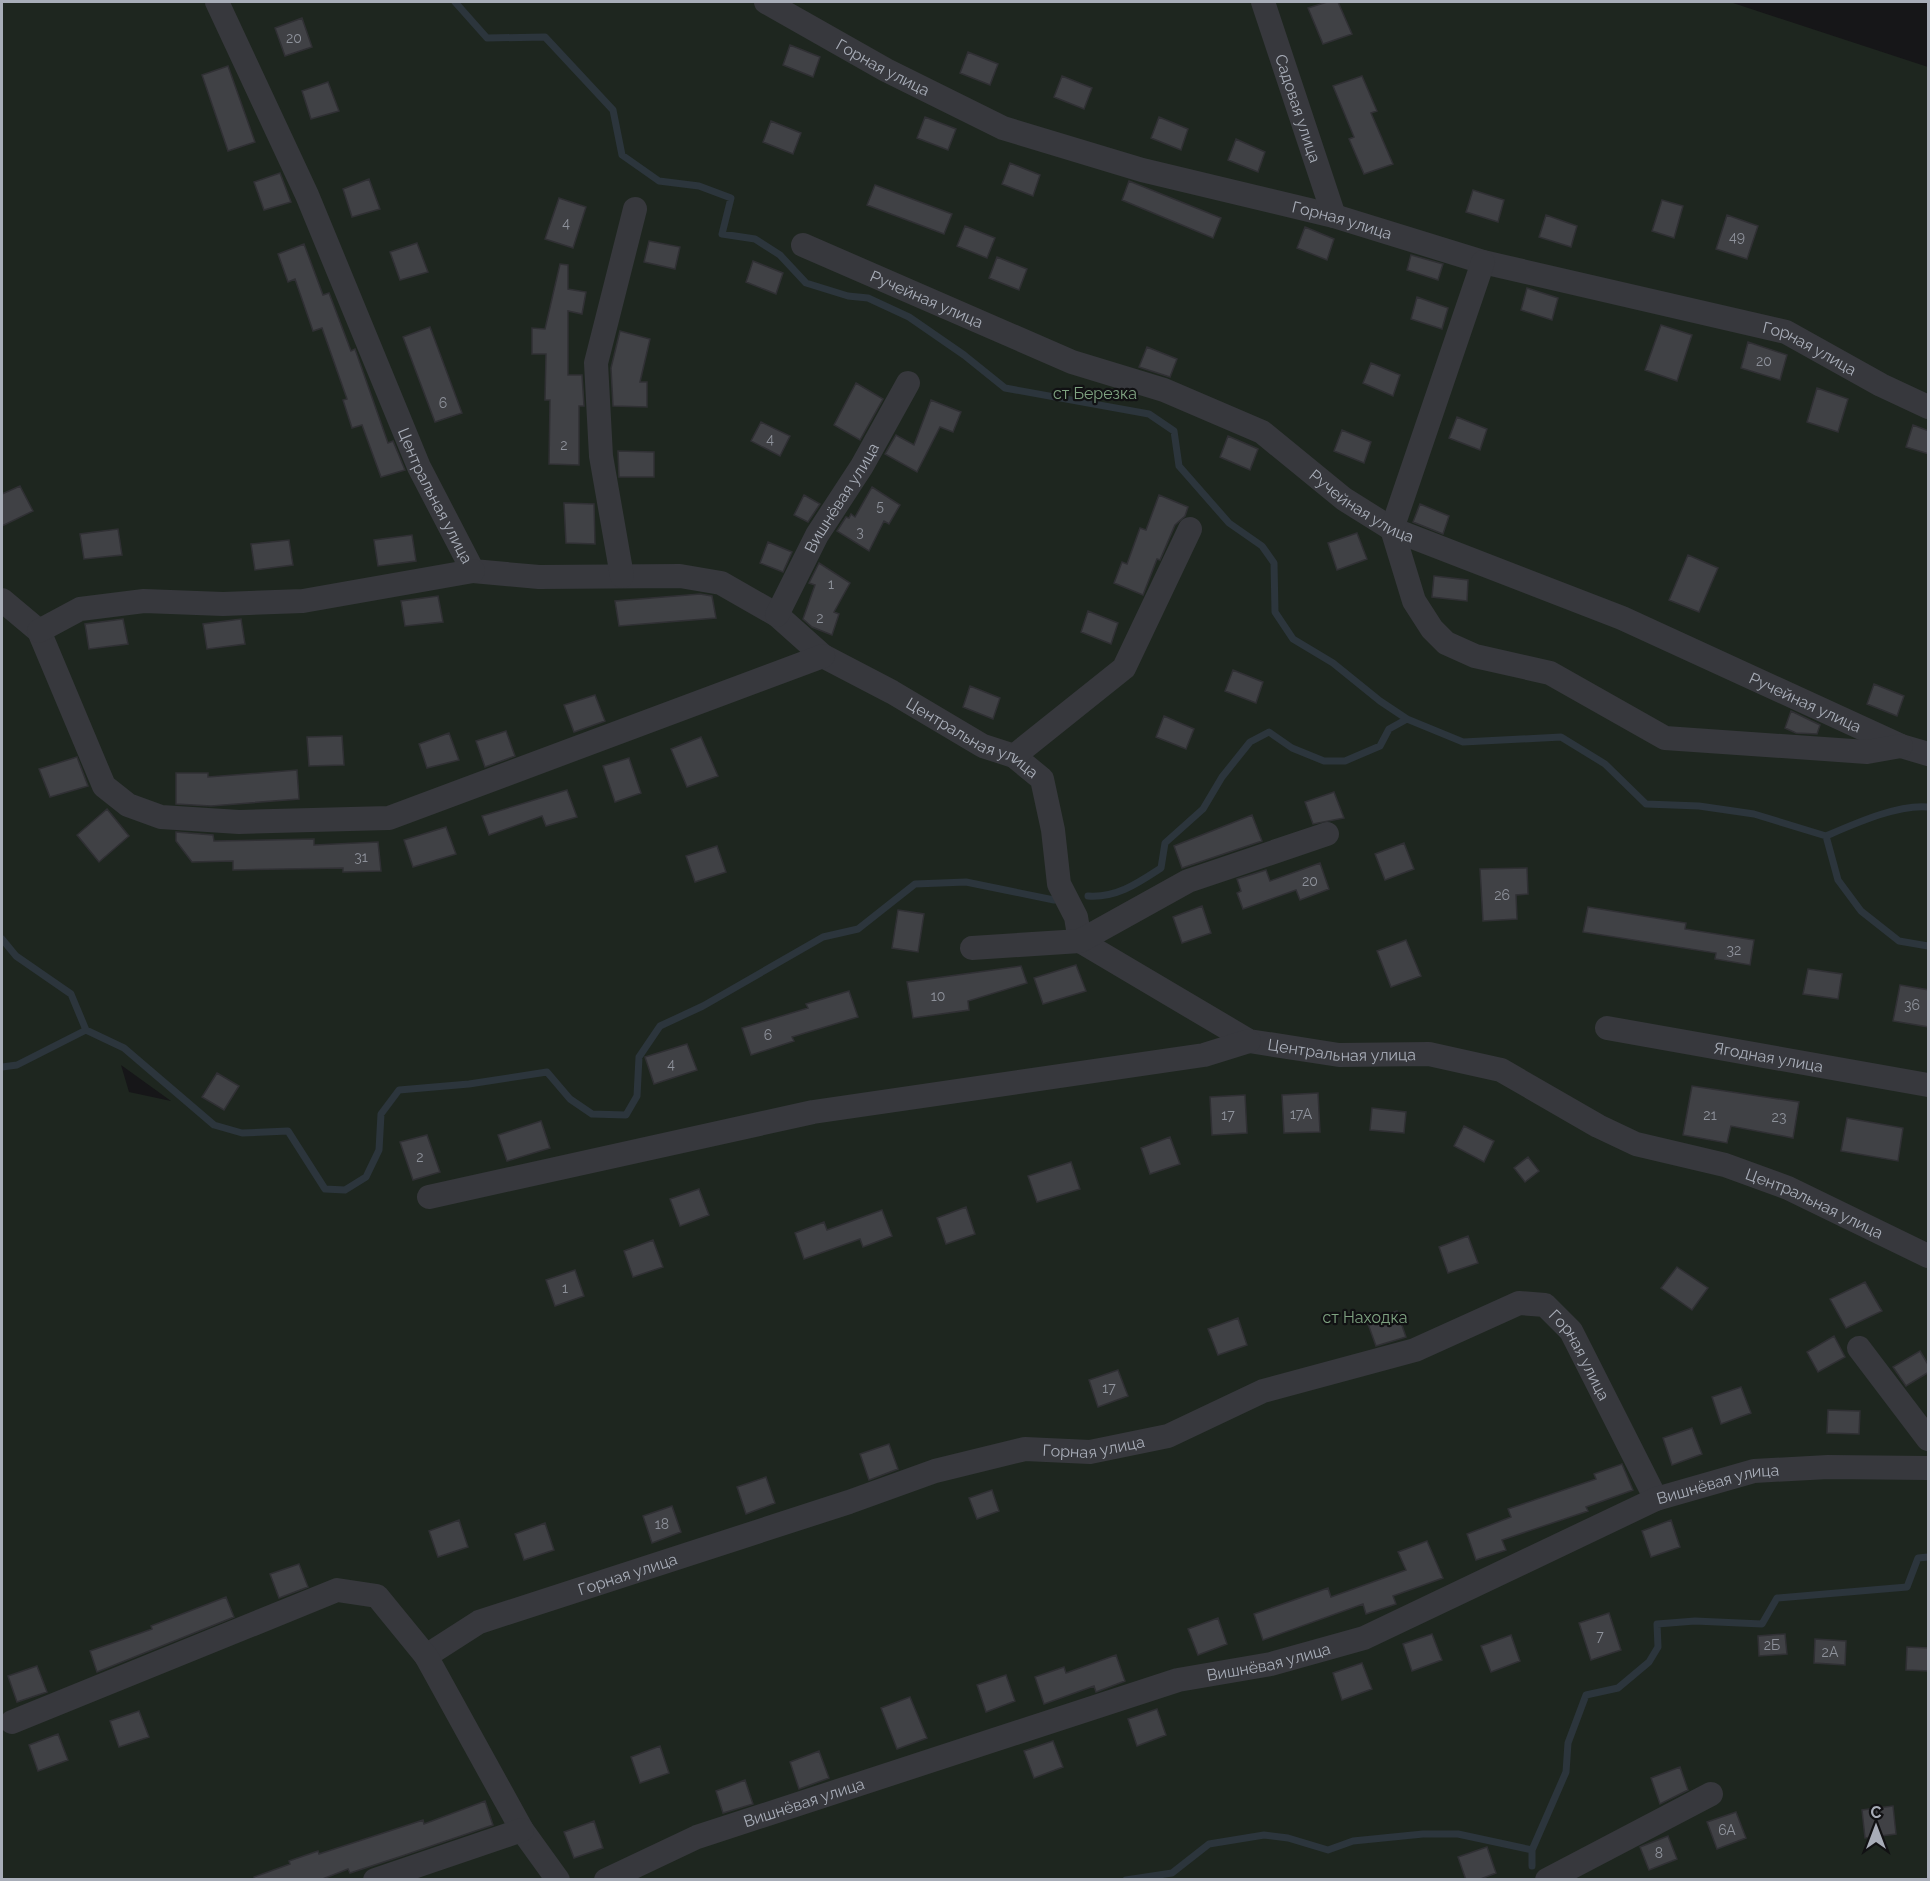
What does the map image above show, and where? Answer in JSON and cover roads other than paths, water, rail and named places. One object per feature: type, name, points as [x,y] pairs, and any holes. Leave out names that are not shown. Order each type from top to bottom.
[{"type":"street","name":"Центральная улица","points":[[217,2],[307,195],[419,467],[473,571],[539,577],[680,576],[721,583],[777,615],[823,656],[892,692],[983,746],[1014,756],[1042,779],[1053,830],[1059,884],[1076,917],[1080,941],[1249,1041],[1339,1055],[1429,1054],[1501,1070],[1598,1126],[1636,1144],[1725,1165],[1788,1188],[1929,1256]]},
{"type":"street","name":"Горная улица","points":[[766,2],[886,70],[1003,128],[1142,170],[1334,216],[1483,262],[1786,332],[1881,385],[1929,407]]},
{"type":"street","name":"Садовая улица","points":[[1263,2],[1334,216]]},
{"type":"street","points":[[622,576],[601,456],[596,363],[635,209]]},
{"type":"street","name":"Ручейная улица","points":[[803,245],[1072,362],[1164,390],[1262,432],[1344,499],[1392,529],[1622,618],[1901,746],[1929,754]]},
{"type":"street","points":[[1483,262],[1392,529],[1414,600],[1432,629],[1446,643],[1475,656],[1550,673],[1665,738],[1867,752],[1901,746]]},
{"type":"street","name":"Вишнёвая улица","points":[[777,615],[817,535],[862,466],[908,383]]},
{"type":"street","points":[[1014,756],[1124,668],[1190,529]]},
{"type":"street","points":[[39,631],[80,609],[144,600],[223,604],[303,601],[473,571]]},
{"type":"street","points":[[2,600],[39,631],[104,786],[128,805],[161,817],[239,822],[388,818],[823,656]]},
{"type":"street","points":[[972,948],[1080,941],[1188,881],[1327,834]]},
{"type":"street","name":"Ягодная улица","points":[[1607,1028],[1929,1085]]},
{"type":"street","points":[[429,1197],[813,1112],[1204,1055],[1249,1041]]},
{"type":"street","name":"Горная улица","points":[[426,1656],[479,1622],[849,1502],[935,1471],[1025,1449],[1090,1452],[1168,1436],[1263,1391],[1415,1350],[1519,1303],[1545,1305],[1571,1331],[1656,1499]]},
{"type":"street","points":[[1859,1348],[1929,1439]]},
{"type":"street","name":"Вишнёвая улица","points":[[606,1880],[697,1837],[1178,1680],[1270,1664],[1364,1638],[1656,1499],[1754,1471],[1828,1467],[1929,1468]]},
{"type":"street","points":[[12,1722],[337,1590],[377,1596],[426,1656],[522,1830],[558,1880]]},
{"type":"street","points":[[1546,1880],[1711,1794]]},
{"type":"street","points":[[375,1880],[522,1830]]},
{"type":"waterway","points":[[455,2],[487,38],[545,37],[613,110],[622,155],[659,181],[699,186],[731,198],[722,234],[755,239],[780,255],[806,283],[848,296],[868,298],[909,317],[964,355],[1005,388],[1149,414],[1174,431],[1179,466],[1229,523],[1262,546],[1274,563],[1275,612],[1293,639],[1333,663],[1380,701],[1407,719]]},
{"type":"waterway","points":[[1088,896],[1118,892],[1161,868],[1165,843],[1203,809],[1222,777],[1250,742],[1269,732],[1292,748],[1324,761],[1345,761],[1380,746],[1389,729],[1407,719],[1463,742],[1561,737],[1605,764],[1646,804],[1699,806],[1754,814],[1826,836],[1890,812],[1928,807]]},
{"type":"waterway","points":[[1826,836],[1838,880],[1861,911],[1899,941],[1928,946]]},
{"type":"waterway","points":[[2,939],[16,956],[71,994],[86,1030],[124,1048],[214,1125],[242,1133],[288,1131],[325,1189],[345,1190],[366,1177],[379,1150],[381,1114],[399,1090],[469,1084],[547,1072],[570,1099],[592,1114],[626,1115],[637,1096],[639,1057],[660,1026],[703,1006],[823,937],[858,929],[915,884],[966,882],[1054,900]]},
{"type":"waterway","points":[[2,1067],[17,1065],[86,1030]]},
{"type":"waterway","points":[[1532,1866],[1532,1850],[1566,1772],[1568,1743],[1586,1695],[1618,1688],[1649,1662],[1658,1647],[1657,1624],[1695,1621],[1762,1624],[1777,1598],[1907,1587],[1918,1558],[1928,1557]]},
{"type":"waterway","points":[[1126,1880],[1172,1873],[1209,1844],[1264,1835],[1288,1838],[1328,1850],[1353,1841],[1423,1834],[1458,1834],[1532,1850]]},
{"type":"park label","name":"ст Березка","points":[[1095,393]]},
{"type":"park label","name":"ст Находка","points":[[1365,1317]]}]
